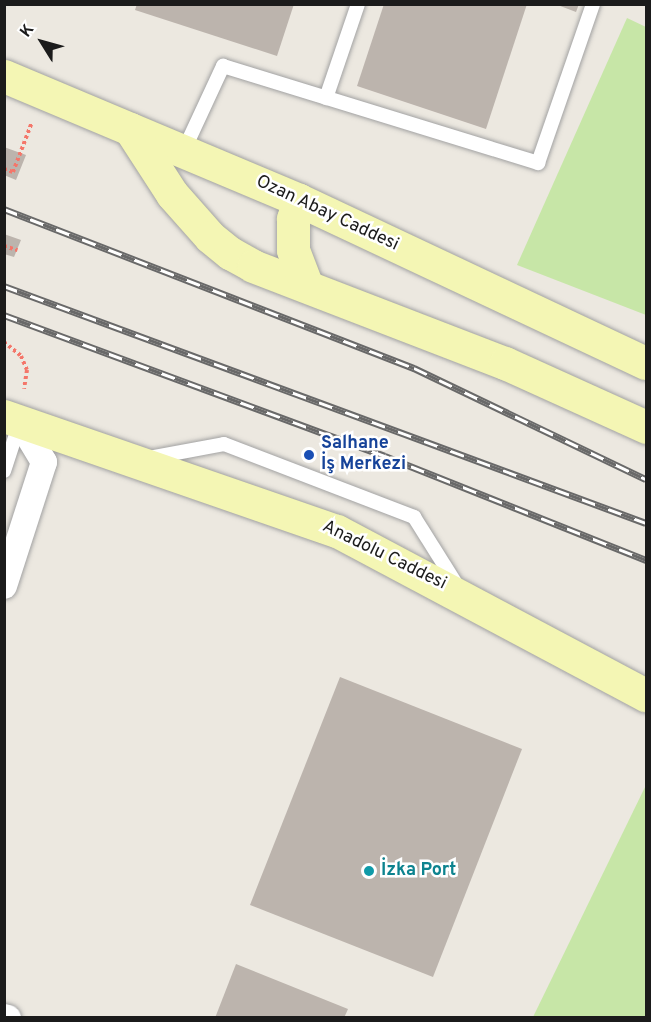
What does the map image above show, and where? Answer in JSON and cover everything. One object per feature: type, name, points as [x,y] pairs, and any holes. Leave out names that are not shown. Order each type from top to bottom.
[{"type":"main road","name":"Ozan Abay Caddesi","points":[[4,76],[43,90],[299,200],[646,363]]},
{"type":"main road","points":[[130,129],[172,194],[210,237],[253,266],[306,284],[505,363],[646,427]]},
{"type":"main road","points":[[299,200],[293,219],[293,250],[306,284]]},
{"type":"main road","name":"Anadolu Caddesi","points":[[12,419],[338,531],[462,594],[646,694]]},
{"type":"street","points":[[4,586],[44,462],[12,419]]},
{"type":"lane","points":[[326,98],[357,4]]},
{"type":"lane","points":[[184,150],[223,66],[538,163],[593,4]]},
{"type":"lane","points":[[4,471],[12,419]]},
{"type":"lane","points":[[133,460],[224,444],[414,517],[462,594]]},
{"type":"path","points":[[4,169],[13,172],[43,90]]},
{"type":"path","points":[[4,246],[17,250]]},
{"type":"path","points":[[4,342],[21,356],[27,370],[12,419]]},
{"type":"green space","points":[[627,18],[646,27],[646,315],[517,265]]},
{"type":"green space","points":[[646,785],[646,1017],[533,1017]]},
{"type":"building","points":[[137,4],[294,4],[277,56],[135,10]]},
{"type":"building","points":[[384,4],[527,4],[486,129],[357,86]]},
{"type":"building","points":[[555,4],[579,4],[576,12]]},
{"type":"building","points":[[4,147],[26,155],[16,180],[4,175]]},
{"type":"building","points":[[4,234],[21,240],[14,257],[4,254]]},
{"type":"building","name":"İzka Port","points":[[340,677],[522,749],[433,977],[250,905]]},
{"type":"building","points":[[236,964],[348,1009],[344,1018],[215,1018]]},
{"type":"railway","points":[[4,209],[414,368],[646,479]]},
{"type":"railway","points":[[4,286],[646,523]]},
{"type":"railway","points":[[4,315],[385,456],[646,560]]},
{"type":"place","name":"Salhane İş Merkezi","points":[[309,455]]},
{"type":"place","name":"İzka Port","points":[[369,871]]}]
